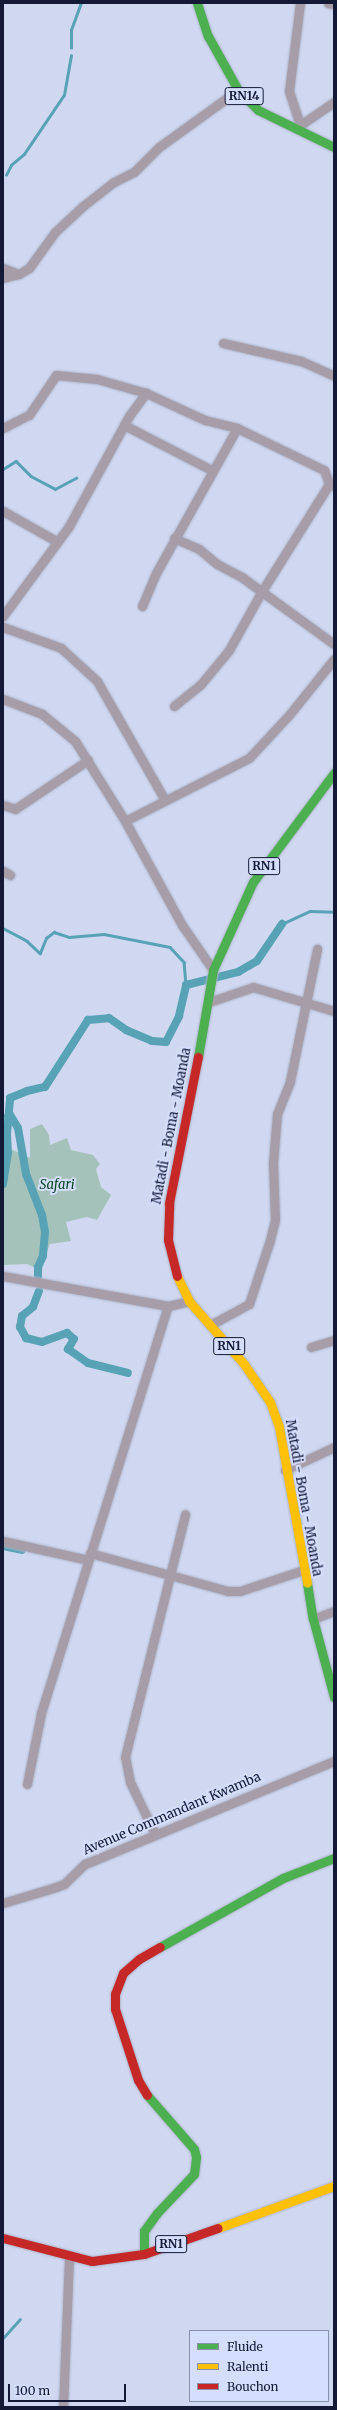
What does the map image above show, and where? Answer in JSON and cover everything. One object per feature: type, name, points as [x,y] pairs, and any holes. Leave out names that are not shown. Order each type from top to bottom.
[{"type":"main road","name":"RN14","points":[[198,3],[208,36],[238,90],[258,110],[332,143]]},
{"type":"main road","name":"Matadi - Boma - Moanda","points":[[334,773],[253,882],[240,906],[213,970],[209,999],[169,1203],[168,1240],[176,1274],[189,1301],[244,1364],[270,1402],[279,1426],[285,1470],[303,1570],[313,1619],[334,1698]]},
{"type":"main road","points":[[144,2254],[144,2231],[157,2213],[194,2174],[196,2157],[194,2149],[149,2098],[138,2080],[115,2009],[115,1994],[123,1973],[139,1959],[283,1878],[334,1858]]},
{"type":"main road","name":"RN1","points":[[3,2238],[92,2261],[144,2254],[334,2186]]},
{"type":"street","points":[[300,3],[289,90],[298,127],[334,102]]},
{"type":"street","points":[[328,3],[334,4]]},
{"type":"street","points":[[3,278],[18,274],[29,268],[55,232],[83,206],[114,182],[134,172],[159,147],[238,90]]},
{"type":"street","points":[[3,268],[18,274]]},
{"type":"street","points":[[223,343],[301,362],[334,376]]},
{"type":"street","points":[[3,428],[29,415],[56,375],[97,379],[146,393],[205,420],[237,428],[324,470],[331,485],[262,591],[229,650],[201,684],[174,706]]},
{"type":"street","points":[[3,616],[69,526],[124,425],[146,393]]},
{"type":"street","points":[[124,425],[213,471]]},
{"type":"street","points":[[142,606],[174,538],[198,502],[237,428]]},
{"type":"street","points":[[3,511],[56,542]]},
{"type":"street","points":[[174,538],[199,550],[217,564],[262,591],[334,644]]},
{"type":"street","points":[[3,627],[61,648],[97,681],[165,800]]},
{"type":"street","points":[[125,821],[249,758],[289,715],[334,659]]},
{"type":"street","points":[[3,699],[42,714],[75,741],[125,821],[182,925],[213,970]]},
{"type":"street","points":[[3,805],[15,809],[88,760]]},
{"type":"street","points":[[210,1325],[249,1304],[270,1240],[275,1220],[273,1163],[277,1114],[290,1081],[317,949]]},
{"type":"street","points":[[209,999],[253,987],[334,1011]]},
{"type":"street","points":[[3,1276],[168,1306],[189,1301]]},
{"type":"street","points":[[27,1784],[41,1713],[168,1306]]},
{"type":"street","points":[[311,1347],[334,1340]]},
{"type":"street","points":[[285,1470],[334,1447]]},
{"type":"street","points":[[154,1834],[130,1782],[124,1757],[184,1514]]},
{"type":"street","points":[[3,1541],[89,1557],[170,1575],[228,1591],[240,1591],[303,1570]]},
{"type":"street","points":[[313,1619],[334,1611]]},
{"type":"street","name":"Avenue Commandant Kwamba","points":[[3,1903],[60,1886],[85,1864],[154,1834],[334,1761]]},
{"type":"street","points":[[63,2407],[69,2255]]},
{"type":"green space","name":"Safari","points":[[42,1124],[49,1135],[50,1145],[67,1138],[71,1150],[93,1155],[100,1164],[96,1169],[101,1187],[111,1195],[97,1220],[87,1217],[66,1222],[71,1241],[50,1244],[43,1261],[42,1271],[27,1264],[3,1265],[3,1152],[13,1150],[30,1158],[30,1129]]},
{"type":"waterway","points":[[71,48],[71,30],[81,3]]},
{"type":"waterway","points":[[6,175],[11,165],[24,154],[64,95],[71,56]]},
{"type":"waterway","points":[[3,469],[16,461],[31,476],[55,489],[76,478]]},
{"type":"waterway","points":[[282,924],[310,911],[334,912]]},
{"type":"waterway","points":[[3,1184],[8,1153],[7,1134],[10,1098],[27,1091],[45,1087],[88,1020],[109,1018],[126,1030],[152,1041],[166,1042],[179,1016],[186,985],[238,972],[257,961],[282,924]]},
{"type":"waterway","points":[[3,928],[27,941],[40,953],[46,938],[54,932],[69,937],[104,934],[170,947],[184,962],[186,985]]},
{"type":"waterway","points":[[3,1116],[9,1113]]},
{"type":"waterway","points":[[9,1113],[18,1128],[26,1174],[42,1215],[45,1232],[43,1256],[38,1267],[38,1278]]},
{"type":"waterway","points":[[39,1291],[33,1307],[22,1316],[20,1327],[26,1338],[42,1342],[67,1333],[74,1339],[68,1349],[88,1363],[128,1373]]},
{"type":"waterway","points":[[3,1546],[22,1550]]},
{"type":"waterway","points":[[3,2338],[20,2319]]},
{"type":"traffic: fast","points":[[197,3],[208,36],[238,90],[258,110],[334,147]]},
{"type":"traffic: fast","points":[[198,1057],[213,970],[253,882],[334,773]]},
{"type":"traffic: fast","points":[[307,1583],[313,1619],[334,1697]]},
{"type":"traffic: fast","points":[[160,1947],[283,1878],[334,1858]]},
{"type":"traffic: fast","points":[[144,2254],[144,2231],[157,2213],[194,2174],[196,2157],[194,2149],[147,2095]]},
{"type":"traffic: slow","points":[[177,1276],[189,1301],[244,1364],[270,1402],[279,1427],[307,1583]]},
{"type":"traffic: slow","points":[[218,2228],[334,2186]]},
{"type":"traffic: jam","points":[[177,1276],[168,1240],[169,1203],[198,1057]]},
{"type":"traffic: jam","points":[[147,2095],[138,2080],[115,2009],[115,1994],[123,1973],[139,1959],[160,1947]]},
{"type":"traffic: jam","points":[[3,2238],[92,2261],[144,2254],[218,2228]]}]
